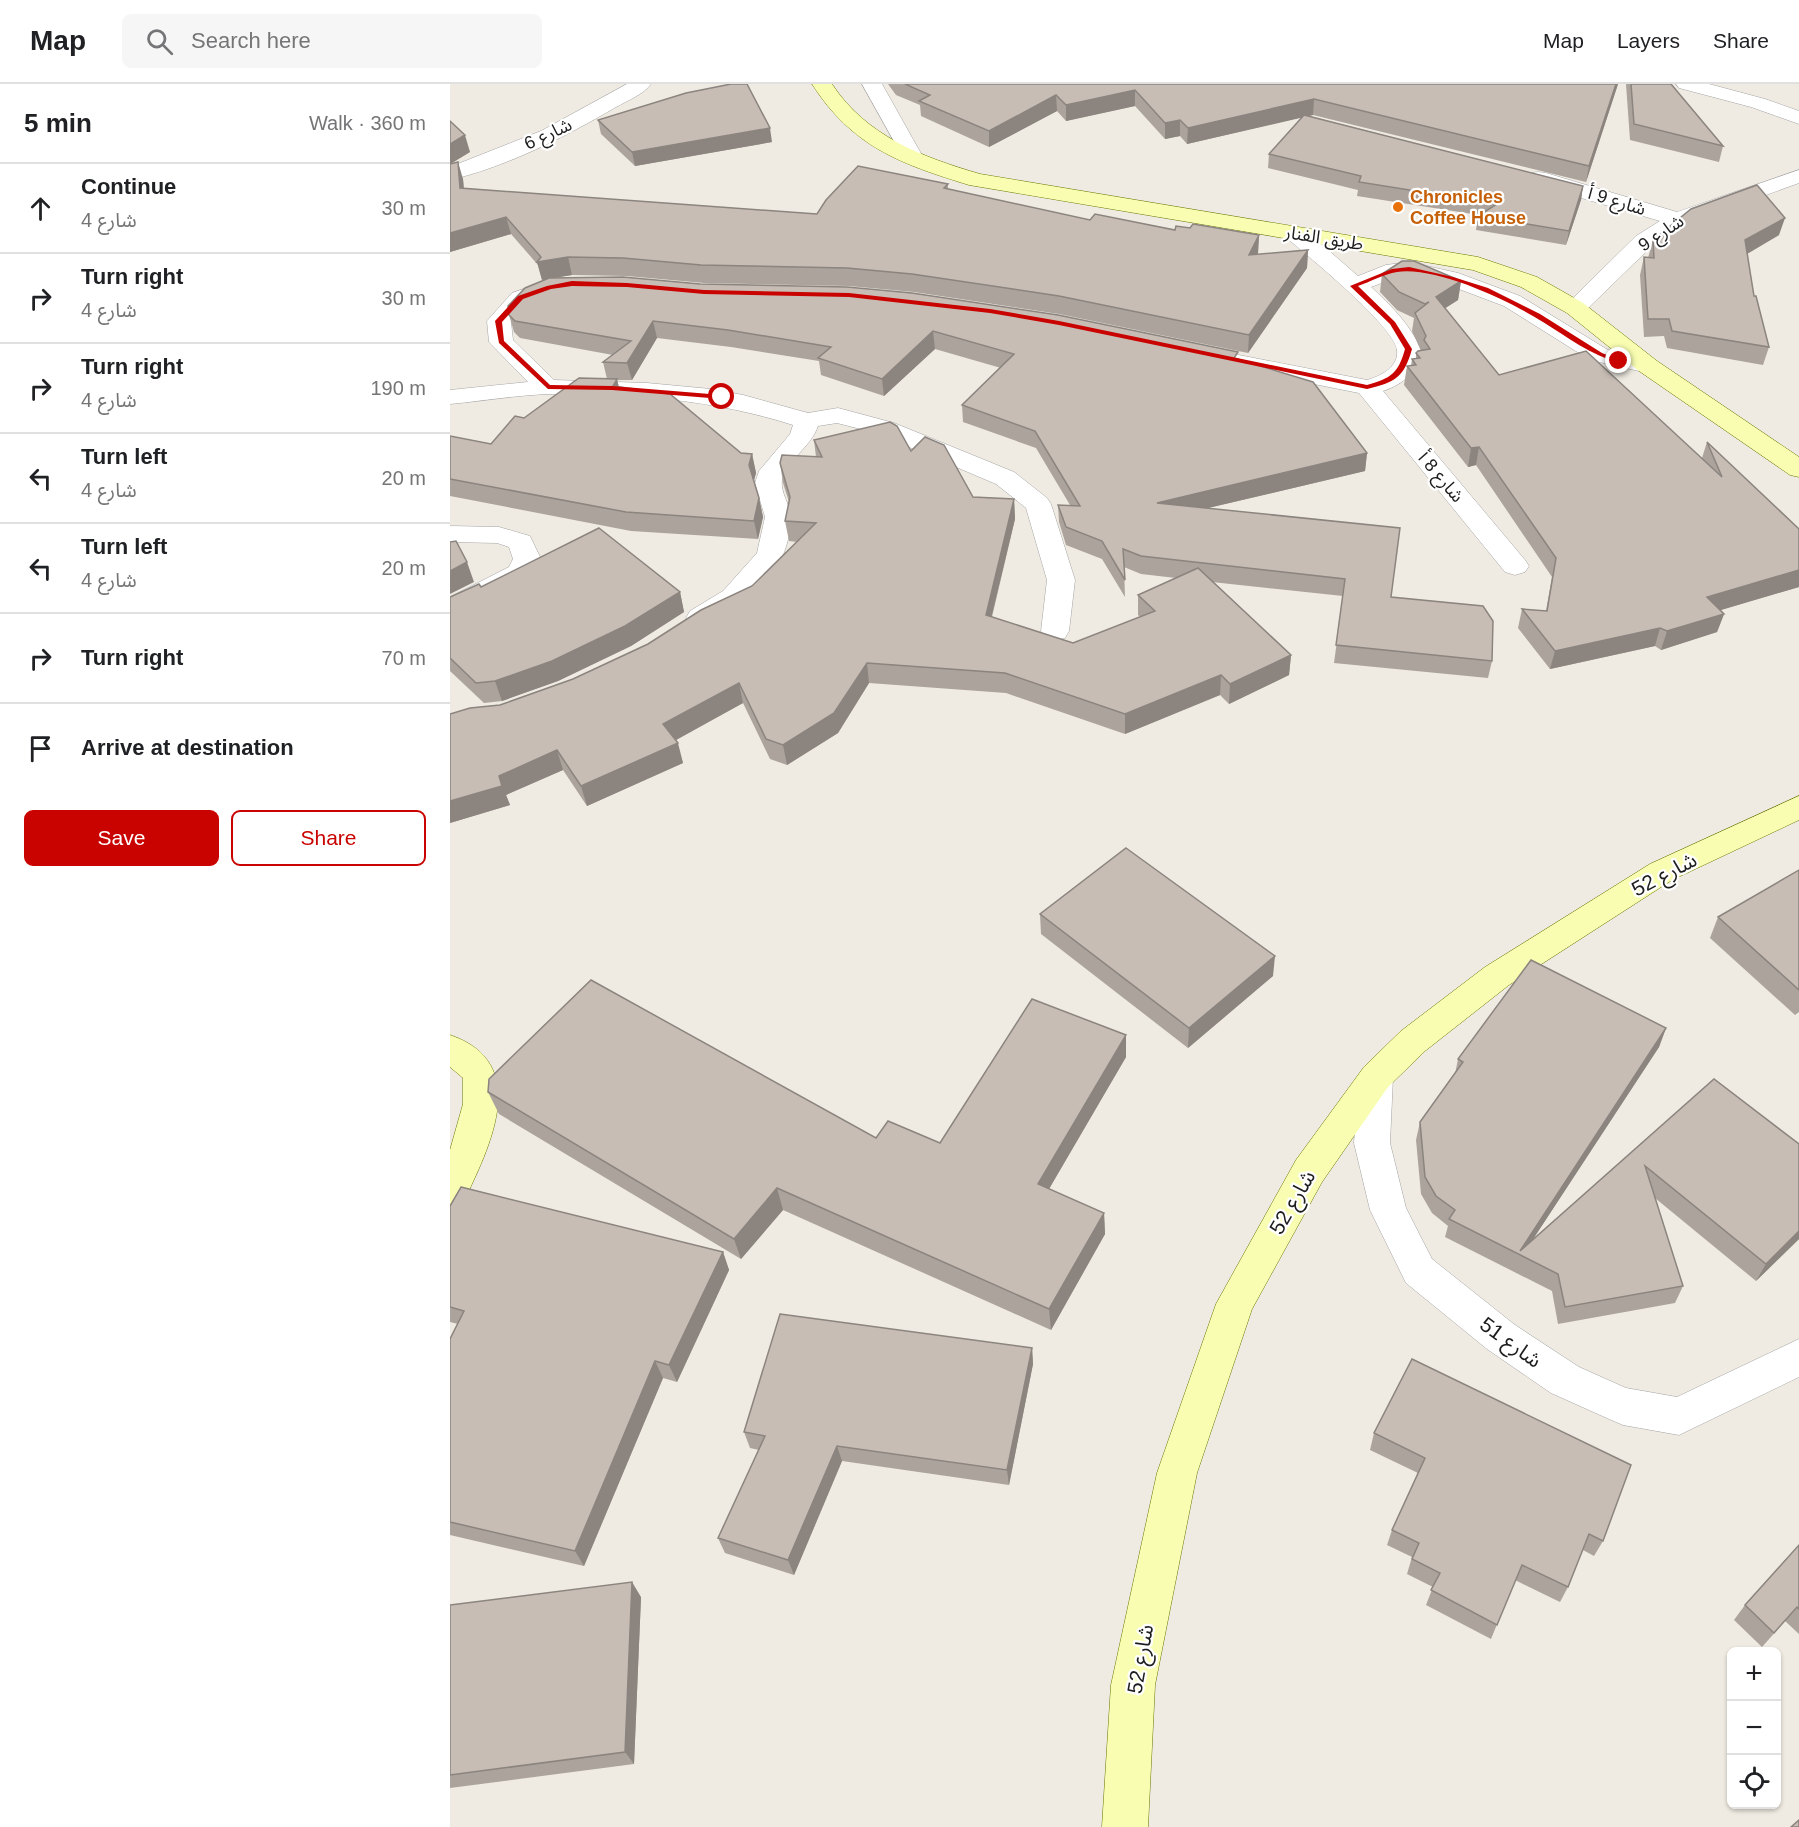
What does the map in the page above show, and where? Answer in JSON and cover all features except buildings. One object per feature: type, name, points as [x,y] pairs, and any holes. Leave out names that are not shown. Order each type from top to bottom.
[{"type":"street","name":"شارع 6","points":[[450,174],[573,124],[641,84]]},
{"type":"street","name":"طريق الفنار","points":[[822,84],[839,110],[859,128],[883,144],[912,158],[977,180],[1478,264],[1529,282],[1575,308],[1647,366],[1799,469]]},
{"type":"street","points":[[872,84],[912,158]]},
{"type":"street","points":[[1686,84],[1728,94],[1799,118]]},
{"type":"street","name":"شارع 9 أ","points":[[1517,173],[1678,219]]},
{"type":"street","name":"شارع 9","points":[[1575,308],[1644,241],[1678,219],[1799,176]]},
{"type":"street","points":[[1192,352],[1367,387],[1391,380],[1404,367],[1409,349],[1393,323],[1376,304],[1296,234]]},
{"type":"street","points":[[1353,286],[1373,277],[1401,270],[1450,278],[1512,301],[1599,355],[1647,366]]},
{"type":"street","points":[[548,387],[501,342],[499,321],[520,298],[549,287],[567,284]]},
{"type":"street","points":[[450,397],[548,387],[612,388],[722,397],[767,407],[807,421],[838,415],[885,428],[1005,478],[1038,504],[1061,580],[1055,631]]},
{"type":"street","name":"شارع 8 أ","points":[[1367,387],[1515,566]]},
{"type":"street","points":[[682,630],[733,597],[770,555],[778,517],[768,483],[772,471],[802,436],[807,421]]},
{"type":"street","points":[[450,534],[499,535],[521,542],[527,559],[519,573],[450,609]]},
{"type":"street","name":"شارع 52","points":[[1125,1827],[1133,1684],[1177,1473],[1235,1304],[1309,1171],[1376,1077],[1413,1041],[1497,976],[1661,872],[1799,807]]},
{"type":"street","points":[[450,1049],[459,1054],[480,1074],[482,1092],[475,1129],[466,1158],[450,1192]]},
{"type":"street","name":"شارع 51","points":[[1376,1077],[1372,1143],[1388,1209],[1419,1271],[1501,1338],[1565,1380],[1623,1406],[1679,1416],[1799,1357]]},
{"type":"place","name":"Chronicles Coffee House","points":[[1398,207]]},
{"type":"route","points":[[722,397],[612,388],[548,387],[501,342],[499,321],[508,308],[520,298],[549,287],[572,284],[627,285],[704,292],[849,295],[990,311],[1059,323],[1367,387],[1377,386],[1391,380],[1404,367],[1409,349],[1393,323],[1376,304],[1353,286],[1394,270],[1409,269],[1450,278],[1512,301],[1599,355],[1619,361]]}]
